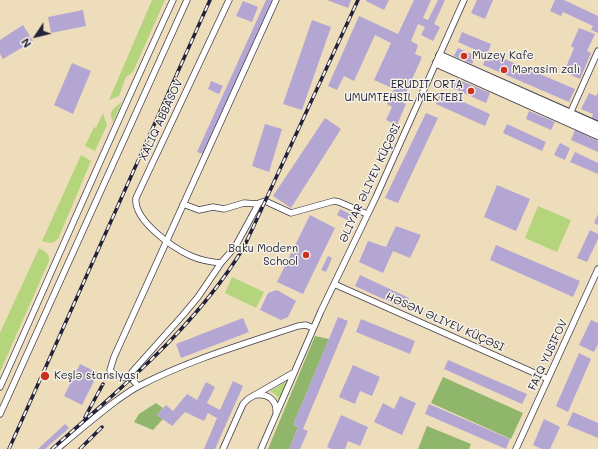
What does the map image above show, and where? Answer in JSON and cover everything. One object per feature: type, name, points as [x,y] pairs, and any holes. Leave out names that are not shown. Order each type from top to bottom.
[{"type":"main road","points":[[438,60],[568,117],[598,126]]},
{"type":"main road","points":[[568,117],[598,135]]},
{"type":"street","points":[[0,387],[173,0]]},
{"type":"street","points":[[0,414],[187,0]]},
{"type":"street","points":[[221,263],[191,256],[166,241],[148,224],[138,211],[136,207],[136,198],[229,0]]},
{"type":"street","points":[[138,386],[131,378],[114,375],[110,370],[111,365],[276,0]]},
{"type":"street","name":"ƏLIYAR ƏLIYEV KÜÇƏSI","points":[[261,449],[313,328],[438,60],[464,0]]},
{"type":"street","points":[[568,117],[598,51]]},
{"type":"street","points":[[131,378],[132,372],[183,316],[198,297],[221,263],[235,247],[258,204],[262,201],[291,213],[334,201],[340,202],[367,214]]},
{"type":"street","points":[[183,204],[199,210],[210,208],[224,209],[244,203],[258,204]]},
{"type":"street","name":"FAIQ YUSIFOV","points":[[516,449],[598,269]]},
{"type":"street","name":"HƏSƏN ƏLIYEV KÜÇƏSI","points":[[334,284],[548,379]]},
{"type":"street","points":[[57,449],[102,412],[138,386],[170,371],[240,345],[302,325],[313,328]]},
{"type":"street","points":[[223,449],[244,404],[248,399],[293,373]]},
{"type":"street","points":[[254,395],[264,395],[274,401],[276,406],[276,416]]},
{"type":"green space","points":[[152,0],[165,0],[133,72],[126,77],[119,96],[109,100]]},
{"type":"green space","points":[[122,102],[113,122],[111,115],[112,110]]},
{"type":"green space","points":[[103,113],[107,125],[95,151],[85,146]]},
{"type":"green space","points":[[81,155],[91,161],[59,237],[54,242],[50,243],[42,241]]},
{"type":"green space","points":[[538,206],[571,220],[557,252],[525,238]]},
{"type":"green space","points":[[39,248],[48,254],[49,261],[0,372],[0,333]]},
{"type":"green space","points":[[232,277],[264,292],[256,308],[225,293]]},
{"type":"green space","points":[[315,336],[329,339],[293,425],[298,427],[289,449],[268,449]]},
{"type":"green space","points":[[443,377],[523,413],[511,439],[431,403]]},
{"type":"green space","points":[[287,381],[279,400],[276,395],[270,391]]},
{"type":"green space","points":[[156,403],[163,408],[157,415],[163,419],[153,430],[134,422],[139,414]]},
{"type":"green space","points":[[427,426],[471,444],[469,449],[418,449]]},
{"type":"building","points":[[266,0],[273,0],[203,154],[197,152]]},
{"type":"building","points":[[327,0],[351,0],[348,8]]},
{"type":"building","points":[[366,0],[389,0],[384,10]]},
{"type":"building","points":[[414,0],[431,0],[423,18],[428,20],[438,0],[445,0],[434,24],[440,27],[433,41],[421,35],[425,27],[418,24],[411,41],[418,45],[415,54],[422,57],[405,95],[403,94],[400,101],[406,104],[397,125],[386,120],[392,107],[387,104],[394,89],[374,80],[391,43],[375,35],[354,81],[344,76],[337,90],[328,86],[359,16],[398,34]]},
{"type":"building","points":[[477,0],[493,0],[485,19],[471,13]]},
{"type":"building","points":[[555,0],[564,0],[598,16],[598,33],[591,30],[593,26],[563,12],[561,16],[550,11]]},
{"type":"building","points":[[243,1],[258,7],[252,22],[236,16]]},
{"type":"building","points":[[83,10],[86,26],[51,33],[48,17]]},
{"type":"building","points":[[312,20],[331,27],[302,110],[283,104]]},
{"type":"building","points":[[23,25],[33,41],[3,59],[0,54],[0,40]]},
{"type":"building","points":[[579,28],[595,34],[587,51],[591,53],[580,79],[564,72],[574,48],[571,46]]},
{"type":"building","points":[[462,32],[491,44],[488,52],[575,89],[569,102],[483,65],[487,55],[458,42]]},
{"type":"building","points":[[458,48],[476,56],[472,64],[454,56]]},
{"type":"building","points":[[72,63],[91,71],[73,114],[54,105]]},
{"type":"building","name":"ERUDIT ORTA UMUMTEHSIL MEKTEBI","points":[[457,79],[490,93],[486,103],[453,88]]},
{"type":"building","points":[[211,81],[223,86],[219,94],[208,89]]},
{"type":"building","points":[[441,92],[490,114],[485,126],[436,104]]},
{"type":"building","points":[[598,92],[598,121],[592,118],[593,114],[581,109],[589,93],[596,96]]},
{"type":"building","points":[[529,111],[555,122],[551,130],[526,119]]},
{"type":"building","points":[[426,113],[438,118],[398,203],[385,198]]},
{"type":"building","points":[[325,118],[341,129],[291,208],[273,196]]},
{"type":"building","points":[[265,124],[282,129],[269,172],[252,166]]},
{"type":"building","points":[[507,124],[546,142],[542,151],[503,133]]},
{"type":"building","points":[[575,130],[598,141],[598,152],[571,140]]},
{"type":"building","points":[[560,143],[570,148],[565,160],[554,155]]},
{"type":"building","points":[[575,152],[598,163],[598,174],[570,162]]},
{"type":"building","points":[[497,185],[530,199],[516,231],[484,217]]},
{"type":"building","points":[[340,209],[352,215],[349,221],[337,215]]},
{"type":"building","points":[[598,214],[598,225],[594,223]]},
{"type":"building","name":"Baku Modern School","points":[[310,215],[335,228],[303,294],[277,282]]},
{"type":"building","points":[[396,226],[421,235],[410,258],[393,251],[383,273],[359,262],[368,241],[386,247]]},
{"type":"building","points":[[590,230],[598,234],[598,239],[587,262],[577,258]]},
{"type":"building","points":[[496,245],[580,281],[573,297],[490,260]]},
{"type":"building","points":[[328,256],[332,258],[326,272],[321,270]]},
{"type":"building","points":[[360,275],[409,298],[405,309],[355,286]]},
{"type":"building","points":[[277,290],[296,301],[288,317],[281,320],[260,310],[268,293]]},
{"type":"building","points":[[338,317],[348,321],[303,429],[308,431],[300,449],[289,449],[298,427],[293,425]]},
{"type":"building","points":[[243,318],[249,332],[181,358],[176,344]]},
{"type":"building","points":[[361,319],[415,341],[410,354],[356,332]]},
{"type":"building","points":[[591,320],[598,323],[598,344],[594,352],[579,345]]},
{"type":"building","points":[[579,353],[591,359],[568,412],[556,406]]},
{"type":"building","points":[[448,360],[527,394],[522,404],[444,369]]},
{"type":"building","points":[[80,364],[98,373],[82,405],[64,396]]},
{"type":"building","points":[[353,365],[380,377],[372,396],[360,391],[355,404],[339,397]]},
{"type":"building","points":[[233,381],[243,386],[215,449],[204,449],[217,418],[208,413],[204,421],[185,412],[172,426],[157,415],[166,405],[173,411],[187,394],[197,400],[206,382],[215,387],[207,403],[220,410]]},
{"type":"building","points":[[400,396],[416,403],[402,435],[374,422],[383,403],[394,409]]},
{"type":"building","points":[[429,404],[510,439],[506,449],[425,414]]},
{"type":"building","points":[[573,412],[598,423],[598,438],[567,425]]},
{"type":"building","points":[[341,415],[368,427],[360,446],[348,441],[345,449],[332,449],[327,447]]},
{"type":"building","points":[[544,419],[560,427],[550,449],[542,449],[533,445]]},
{"type":"building","points":[[65,424],[69,428],[45,449],[38,449]]},
{"type":"railway","points":[[9,449],[210,0]]},
{"type":"railway","points":[[52,449],[105,403],[156,355],[203,304],[225,276],[244,247],[358,0]]},
{"type":"railway","points":[[85,417],[103,384]]},
{"type":"railway","points":[[80,449],[102,427]]},
{"type":"place","name":"Muzey Kafe","points":[[464,56]]},
{"type":"place","name":"Mərasim zalı","points":[[504,70]]},
{"type":"place","name":"ERUDIT ORTA UMUMTEHSIL MEKTEBI","points":[[471,91]]},
{"type":"place","name":"Baku Modern School","points":[[306,255]]},
{"type":"place","name":"Keşlə stansiyası","points":[[45,376]]}]
